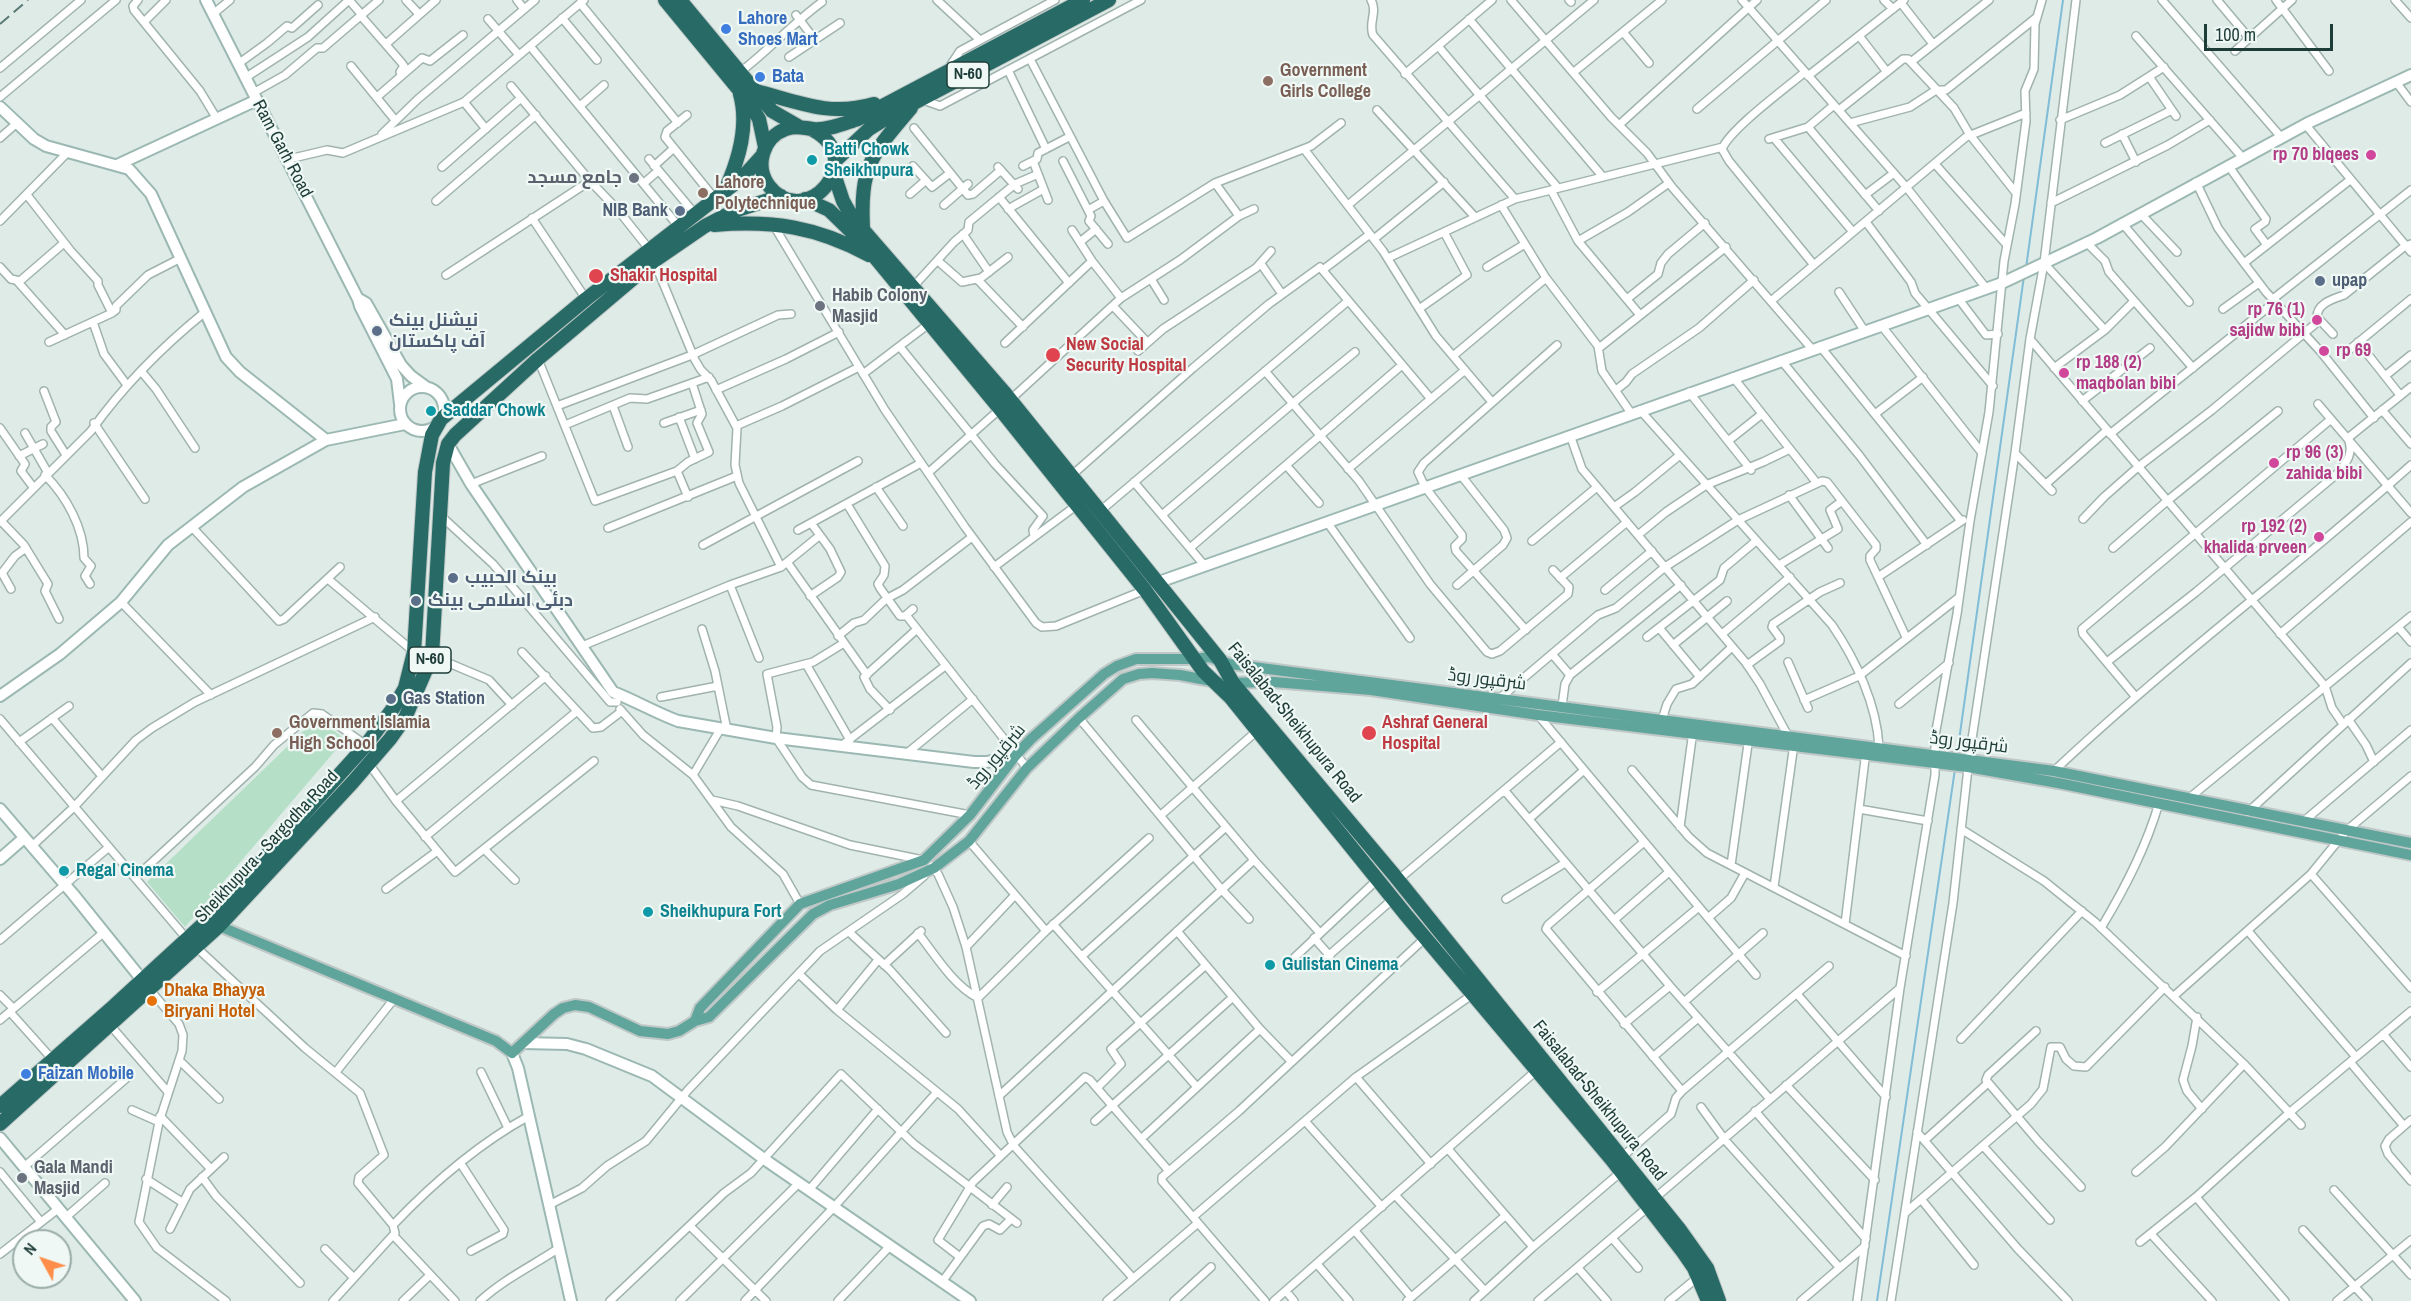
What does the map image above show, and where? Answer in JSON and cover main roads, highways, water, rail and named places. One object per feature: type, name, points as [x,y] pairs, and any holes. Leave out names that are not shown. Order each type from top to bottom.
[{"type":"highway","points":[[665,0],[755,111],[764,151],[762,170],[773,190],[793,200],[805,199],[821,192],[829,184],[834,168],[829,142],[813,129],[799,126],[772,111],[680,0]]},
{"type":"highway","name":"N-60","points":[[834,168],[869,129],[915,98],[947,72],[1083,0]]},
{"type":"highway","name":"N-60","points":[[813,129],[858,119],[915,98],[1108,0]]},
{"type":"highway","points":[[720,195],[733,171],[743,131],[745,111],[739,92]]},
{"type":"highway","points":[[756,92],[807,107],[833,110],[915,98]]},
{"type":"highway","points":[[863,228],[862,192],[866,170],[915,98]]},
{"type":"highway","points":[[764,151],[780,131],[799,126]]},
{"type":"highway","name":"Sheikhupura - Sargodha Road","points":[[191,943],[219,926],[369,764],[405,718],[432,656],[442,478],[447,448],[462,426],[652,255],[679,227],[742,178],[764,151]]},
{"type":"highway","name":"Faisalabad-Sheikhupura Road","points":[[834,168],[847,210],[913,287],[1005,405],[1077,505],[1150,587],[1220,660],[1233,683],[1398,880],[1622,1157],[1698,1277],[1708,1301]]},
{"type":"highway","name":"Sheikhupura - Sargodha Road","points":[[0,1106],[146,985],[191,943],[293,824],[366,745],[394,707],[405,688],[414,652],[426,466],[432,435],[441,419],[586,299],[652,255],[734,211],[781,196]]},
{"type":"highway","name":"Faisalabad-Sheikhupura Road","points":[[805,199],[819,204],[841,219],[930,323],[1071,476],[1099,512],[1150,587],[1195,659],[1231,698],[1425,938],[1621,1172],[1707,1268],[1719,1301]]},
{"type":"highway","points":[[705,226],[736,223],[799,227],[827,234],[876,258]]},
{"type":"highway","points":[[430,445],[439,454],[447,448]]},
{"type":"highway","points":[[426,466],[434,466],[442,478]]},
{"type":"highway","points":[[293,824],[305,835]]},
{"type":"highway","name":"Sheikhupura - Sargodha Road","points":[[0,1124],[110,1025],[146,985]]},
{"type":"main road","name":"شرقپور روڈ","points":[[695,1021],[700,1008],[800,904],[924,860],[970,815],[1016,755],[1104,674],[1136,659],[1209,657],[1230,664],[1662,720],[1693,729]]},
{"type":"main road","points":[[1117,666],[1123,679]]},
{"type":"main road","name":"شرقپور روڈ","points":[[219,926],[495,1041],[512,1053],[562,1008],[575,1005],[589,1007],[640,1031],[668,1034],[709,1017],[813,914],[830,905],[899,884],[934,868],[969,841],[1027,768],[1078,718],[1123,679],[1152,673],[1180,675],[1214,682],[1274,682],[1371,690],[1538,715],[1693,729],[1935,760],[2054,771],[2302,823],[2411,843]]},
{"type":"main road","name":"شرقپور روڈ","points":[[1964,763],[2411,855]]},
{"type":"waterway","points":[[2026,268],[2063,0]]},
{"type":"waterway","points":[[1957,755],[2024,276]]},
{"type":"waterway","points":[[1877,1301],[1955,769]]},
{"type":"railway","points":[[0,24],[28,0]]},
{"type":"place","name":"Lahore Shoes Mart","points":[[726,29]]},
{"type":"place","name":"Bata","points":[[760,77]]},
{"type":"place","name":"Government Girls College","points":[[1268,81]]},
{"type":"place","name":"rp 70 blqees","points":[[2371,155]]},
{"type":"place","name":"Batti Chowk Sheikhupura","points":[[812,160]]},
{"type":"place","name":"جامع مسجد","points":[[634,178]]},
{"type":"place","name":"Lahore Polytechnique","points":[[703,193]]},
{"type":"place","name":"NIB Bank","points":[[680,211]]},
{"type":"place","name":"Shakir Hospital","points":[[596,276]]},
{"type":"place","name":"upap","points":[[2320,281]]},
{"type":"place","name":"Habib Colony Masjid","points":[[820,306]]},
{"type":"place","name":"rp 76 (1) sajidw bibi","points":[[2317,320]]},
{"type":"place","name":"نیشنل بینک آف پاکستان","points":[[377,331]]},
{"type":"place","name":"rp 69","points":[[2324,351]]},
{"type":"place","name":"New Social Security Hospital","points":[[1053,355]]},
{"type":"place","name":"rp 188 (2) maqbolan bibi","points":[[2064,373]]},
{"type":"place","name":"Saddar Chowk","points":[[431,411]]},
{"type":"place","name":"rp 96 (3) zahida bibi","points":[[2274,463]]},
{"type":"place","name":"rp 192 (2) khalida prveen","points":[[2319,537]]},
{"type":"place","name":"بينک الحبيب","points":[[453,578]]},
{"type":"place","name":"دبئی اسلامی بینک","points":[[416,601]]},
{"type":"place","name":"Gas Station","points":[[391,699]]},
{"type":"place","name":"Government Islamia High School","points":[[277,733]]},
{"type":"place","name":"Ashraf General Hospital","points":[[1369,733]]},
{"type":"place","name":"Regal Cinema","points":[[64,871]]},
{"type":"place","name":"Sheikhupura Fort","points":[[648,912]]},
{"type":"place","name":"Gulistan Cinema","points":[[1270,965]]},
{"type":"place","name":"Dhaka Bhayya Biryani Hotel","points":[[152,1001]]},
{"type":"place","name":"Faizan Mobile","points":[[26,1074]]},
{"type":"place","name":"Gala Mandi Masjid","points":[[22,1178]]}]
